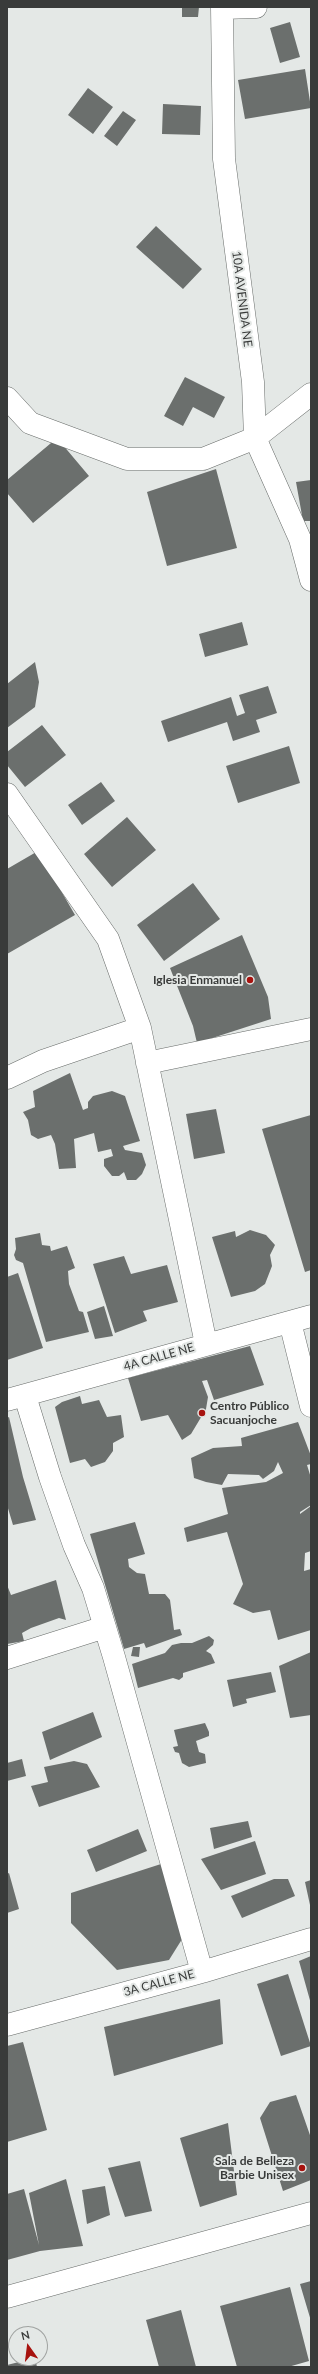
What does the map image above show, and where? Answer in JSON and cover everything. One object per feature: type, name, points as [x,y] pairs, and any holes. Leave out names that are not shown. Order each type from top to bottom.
[{"type":"street","points":[[222,8],[256,7]]},
{"type":"street","name":"10A AVENIDA NE","points":[[222,8],[224,159],[253,382],[255,438],[300,539],[311,580]]},
{"type":"street","points":[[7,398],[30,423],[127,459],[203,459],[255,438],[311,394]]},
{"type":"street","points":[[7,794],[108,939],[140,1028],[206,1344]]},
{"type":"street","points":[[7,1078],[43,1061],[140,1028]]},
{"type":"street","points":[[147,1063],[311,1030]]},
{"type":"street","name":"4A CALLE NE","points":[[16,1398],[311,1316]]},
{"type":"street","points":[[290,1322],[311,1406]]},
{"type":"street","points":[[16,1398],[74,1545],[93,1588],[202,1972]]},
{"type":"street","points":[[7,1658],[105,1627]]},
{"type":"street","name":"3A CALLE NE","points":[[7,2025],[202,1972],[311,1939]]},
{"type":"street","points":[[7,2297],[311,2213]]},
{"type":"building","points":[[182,7],[199,7],[198,17],[182,17]]},
{"type":"building","points":[[290,22],[300,57],[280,63],[270,28]]},
{"type":"building","points":[[305,69],[311,108],[245,119],[238,80]]},
{"type":"building","points":[[88,88],[113,107],[93,134],[68,115]]},
{"type":"building","points":[[163,104],[201,106],[200,135],[162,134]]},
{"type":"building","points":[[123,111],[136,120],[117,146],[104,136]]},
{"type":"building","points":[[156,226],[202,269],[183,289],[136,247]]},
{"type":"building","points":[[185,377],[225,397],[214,418],[193,407],[183,426],[164,416]]},
{"type":"building","points":[[57,438],[89,476],[33,523],[7,493],[7,480]]},
{"type":"building","points":[[216,469],[237,548],[167,566],[147,492]]},
{"type":"building","points":[[311,480],[311,521],[303,521],[296,482]]},
{"type":"building","points":[[242,622],[248,645],[205,657],[199,634]]},
{"type":"building","points":[[35,662],[39,682],[35,707],[7,728],[7,684]]},
{"type":"building","points":[[268,686],[277,713],[256,720],[260,732],[233,741],[227,722],[168,742],[161,721],[231,697],[237,716],[245,713],[239,695]]},
{"type":"building","points":[[42,725],[66,755],[25,787],[7,765],[7,752]]},
{"type":"building","points":[[289,746],[300,783],[238,803],[226,766]]},
{"type":"building","points":[[101,782],[115,801],[82,825],[68,805]]},
{"type":"building","points":[[127,817],[156,850],[112,887],[84,854]]},
{"type":"building","points":[[38,851],[75,915],[7,954],[7,869]]},
{"type":"building","points":[[193,883],[220,919],[164,961],[137,925]]},
{"type":"building","points":[[242,935],[268,997],[271,1019],[197,1043],[193,1026],[170,968]]},
{"type":"building","points":[[70,1073],[83,1110],[88,1108],[88,1102],[93,1096],[112,1091],[125,1096],[140,1141],[123,1146],[125,1150],[142,1153],[146,1165],[142,1174],[136,1180],[127,1180],[124,1172],[119,1176],[112,1176],[104,1166],[104,1159],[113,1156],[111,1149],[98,1152],[94,1133],[74,1139],[76,1168],[59,1169],[55,1144],[51,1135],[38,1139],[31,1135],[28,1120],[23,1112],[35,1107],[33,1091]]},
{"type":"building","points":[[216,1109],[225,1153],[194,1159],[186,1114]]},
{"type":"building","points":[[311,1115],[311,1270],[305,1272],[262,1129]]},
{"type":"building","points":[[250,1230],[266,1235],[275,1245],[270,1255],[272,1266],[265,1284],[255,1291],[231,1297],[212,1237],[235,1231],[236,1237]]},
{"type":"building","points":[[40,1233],[42,1245],[50,1246],[51,1251],[67,1246],[75,1268],[68,1271],[69,1284],[79,1311],[83,1312],[89,1332],[46,1342],[23,1263],[16,1260],[14,1255],[16,1249],[15,1238]]},
{"type":"building","points":[[124,1256],[131,1274],[167,1265],[178,1302],[143,1311],[147,1321],[115,1333],[93,1264]]},
{"type":"building","points":[[18,1273],[43,1348],[7,1360],[7,1277]]},
{"type":"building","points":[[104,1306],[113,1336],[95,1339],[87,1312]]},
{"type":"building","points":[[250,1346],[264,1385],[214,1400],[207,1380],[202,1381],[208,1397],[206,1409],[191,1434],[182,1440],[168,1415],[141,1421],[128,1378]]},
{"type":"building","points":[[80,1396],[82,1404],[99,1400],[107,1417],[121,1415],[124,1437],[113,1443],[113,1451],[105,1462],[91,1467],[85,1459],[70,1463],[55,1407],[62,1402]]},
{"type":"building","points":[[9,1417],[23,1477],[36,1520],[13,1525],[7,1505],[7,1418]]},
{"type":"building","points":[[298,1422],[311,1456],[311,1464],[307,1465],[311,1478],[311,1505],[300,1512],[300,1514],[311,1506],[311,1551],[305,1553],[304,1571],[311,1569],[311,1630],[278,1640],[270,1610],[253,1613],[233,1604],[243,1584],[227,1532],[187,1542],[184,1528],[228,1514],[222,1488],[266,1482],[283,1473],[278,1462],[274,1471],[263,1479],[259,1475],[228,1474],[222,1485],[194,1478],[191,1458],[213,1448],[242,1446],[241,1438]]},
{"type":"building","points":[[135,1522],[145,1554],[128,1559],[129,1567],[137,1573],[145,1574],[149,1594],[165,1594],[170,1600],[174,1630],[180,1629],[182,1635],[146,1648],[144,1643],[124,1649],[90,1534]]},
{"type":"building","points":[[56,1580],[66,1620],[59,1618],[31,1628],[22,1633],[24,1641],[7,1644],[7,1585],[11,1595]]},
{"type":"building","points":[[209,1636],[214,1640],[213,1645],[206,1651],[211,1654],[215,1663],[183,1673],[183,1677],[179,1680],[173,1678],[138,1688],[132,1664],[165,1653],[172,1645],[192,1643]]},
{"type":"building","points":[[133,1647],[140,1647],[139,1657],[131,1656]]},
{"type":"building","points":[[311,1652],[311,1715],[290,1718],[279,1666]]},
{"type":"building","points":[[271,1672],[276,1692],[246,1699],[247,1703],[233,1707],[227,1680]]},
{"type":"building","points":[[93,1712],[102,1737],[50,1760],[42,1732]]},
{"type":"building","points":[[205,1723],[209,1736],[196,1741],[199,1752],[205,1754],[206,1763],[189,1767],[182,1763],[179,1753],[175,1752],[173,1747],[178,1746],[174,1730]]},
{"type":"building","points":[[22,1759],[26,1776],[7,1781],[7,1763]]},
{"type":"building","points":[[74,1761],[87,1764],[100,1787],[39,1807],[31,1786],[48,1782],[44,1767]]},
{"type":"building","points":[[248,1821],[252,1837],[214,1849],[210,1828]]},
{"type":"building","points":[[138,1829],[147,1851],[96,1872],[87,1850]]},
{"type":"building","points":[[255,1841],[266,1874],[221,1890],[201,1859]]},
{"type":"building","points":[[161,1864],[184,1936],[169,1960],[117,1970],[71,1923],[71,1893]]},
{"type":"building","points":[[9,1873],[19,1909],[7,1913],[7,1874]]},
{"type":"building","points":[[274,1879],[288,1879],[295,1896],[242,1918],[231,1896]]},
{"type":"building","points":[[311,1880],[311,1905],[310,1905],[305,1882]]},
{"type":"building","points":[[311,1956],[311,2004],[299,1961]]},
{"type":"building","points":[[288,1974],[311,2046],[281,2056],[257,1984]]},
{"type":"building","points":[[220,1999],[223,2044],[114,2076],[104,2027]]},
{"type":"building","points":[[23,2042],[47,2130],[7,2142],[7,2046]]},
{"type":"building","points":[[296,2095],[311,2138],[311,2180],[283,2191],[260,2118],[270,2102]]},
{"type":"building","points":[[228,2123],[237,2195],[200,2207],[180,2138]]},
{"type":"building","points":[[140,2161],[152,2211],[125,2217],[108,2168]]},
{"type":"building","points":[[66,2179],[83,2246],[40,2251],[7,2260],[7,2194],[24,2189],[39,2245],[29,2193]]},
{"type":"building","points":[[105,2186],[110,2215],[87,2224],[82,2190]]},
{"type":"building","points":[[311,2281],[311,2321],[300,2284]]},
{"type":"building","points":[[290,2287],[309,2361],[288,2367],[237,2367],[220,2306]]},
{"type":"building","points":[[181,2310],[196,2367],[159,2367],[146,2320]]},
{"type":"building","points":[[7,2365],[37,2366],[37,2367],[7,2367]]},
{"type":"place","name":"Iglesia Enmanuel","points":[[250,980]]},
{"type":"place","name":"Centro Público Sacuanjoche","points":[[202,1413]]},
{"type":"place","name":"Sala de Belleza Barbie Unisex","points":[[302,2168]]}]
